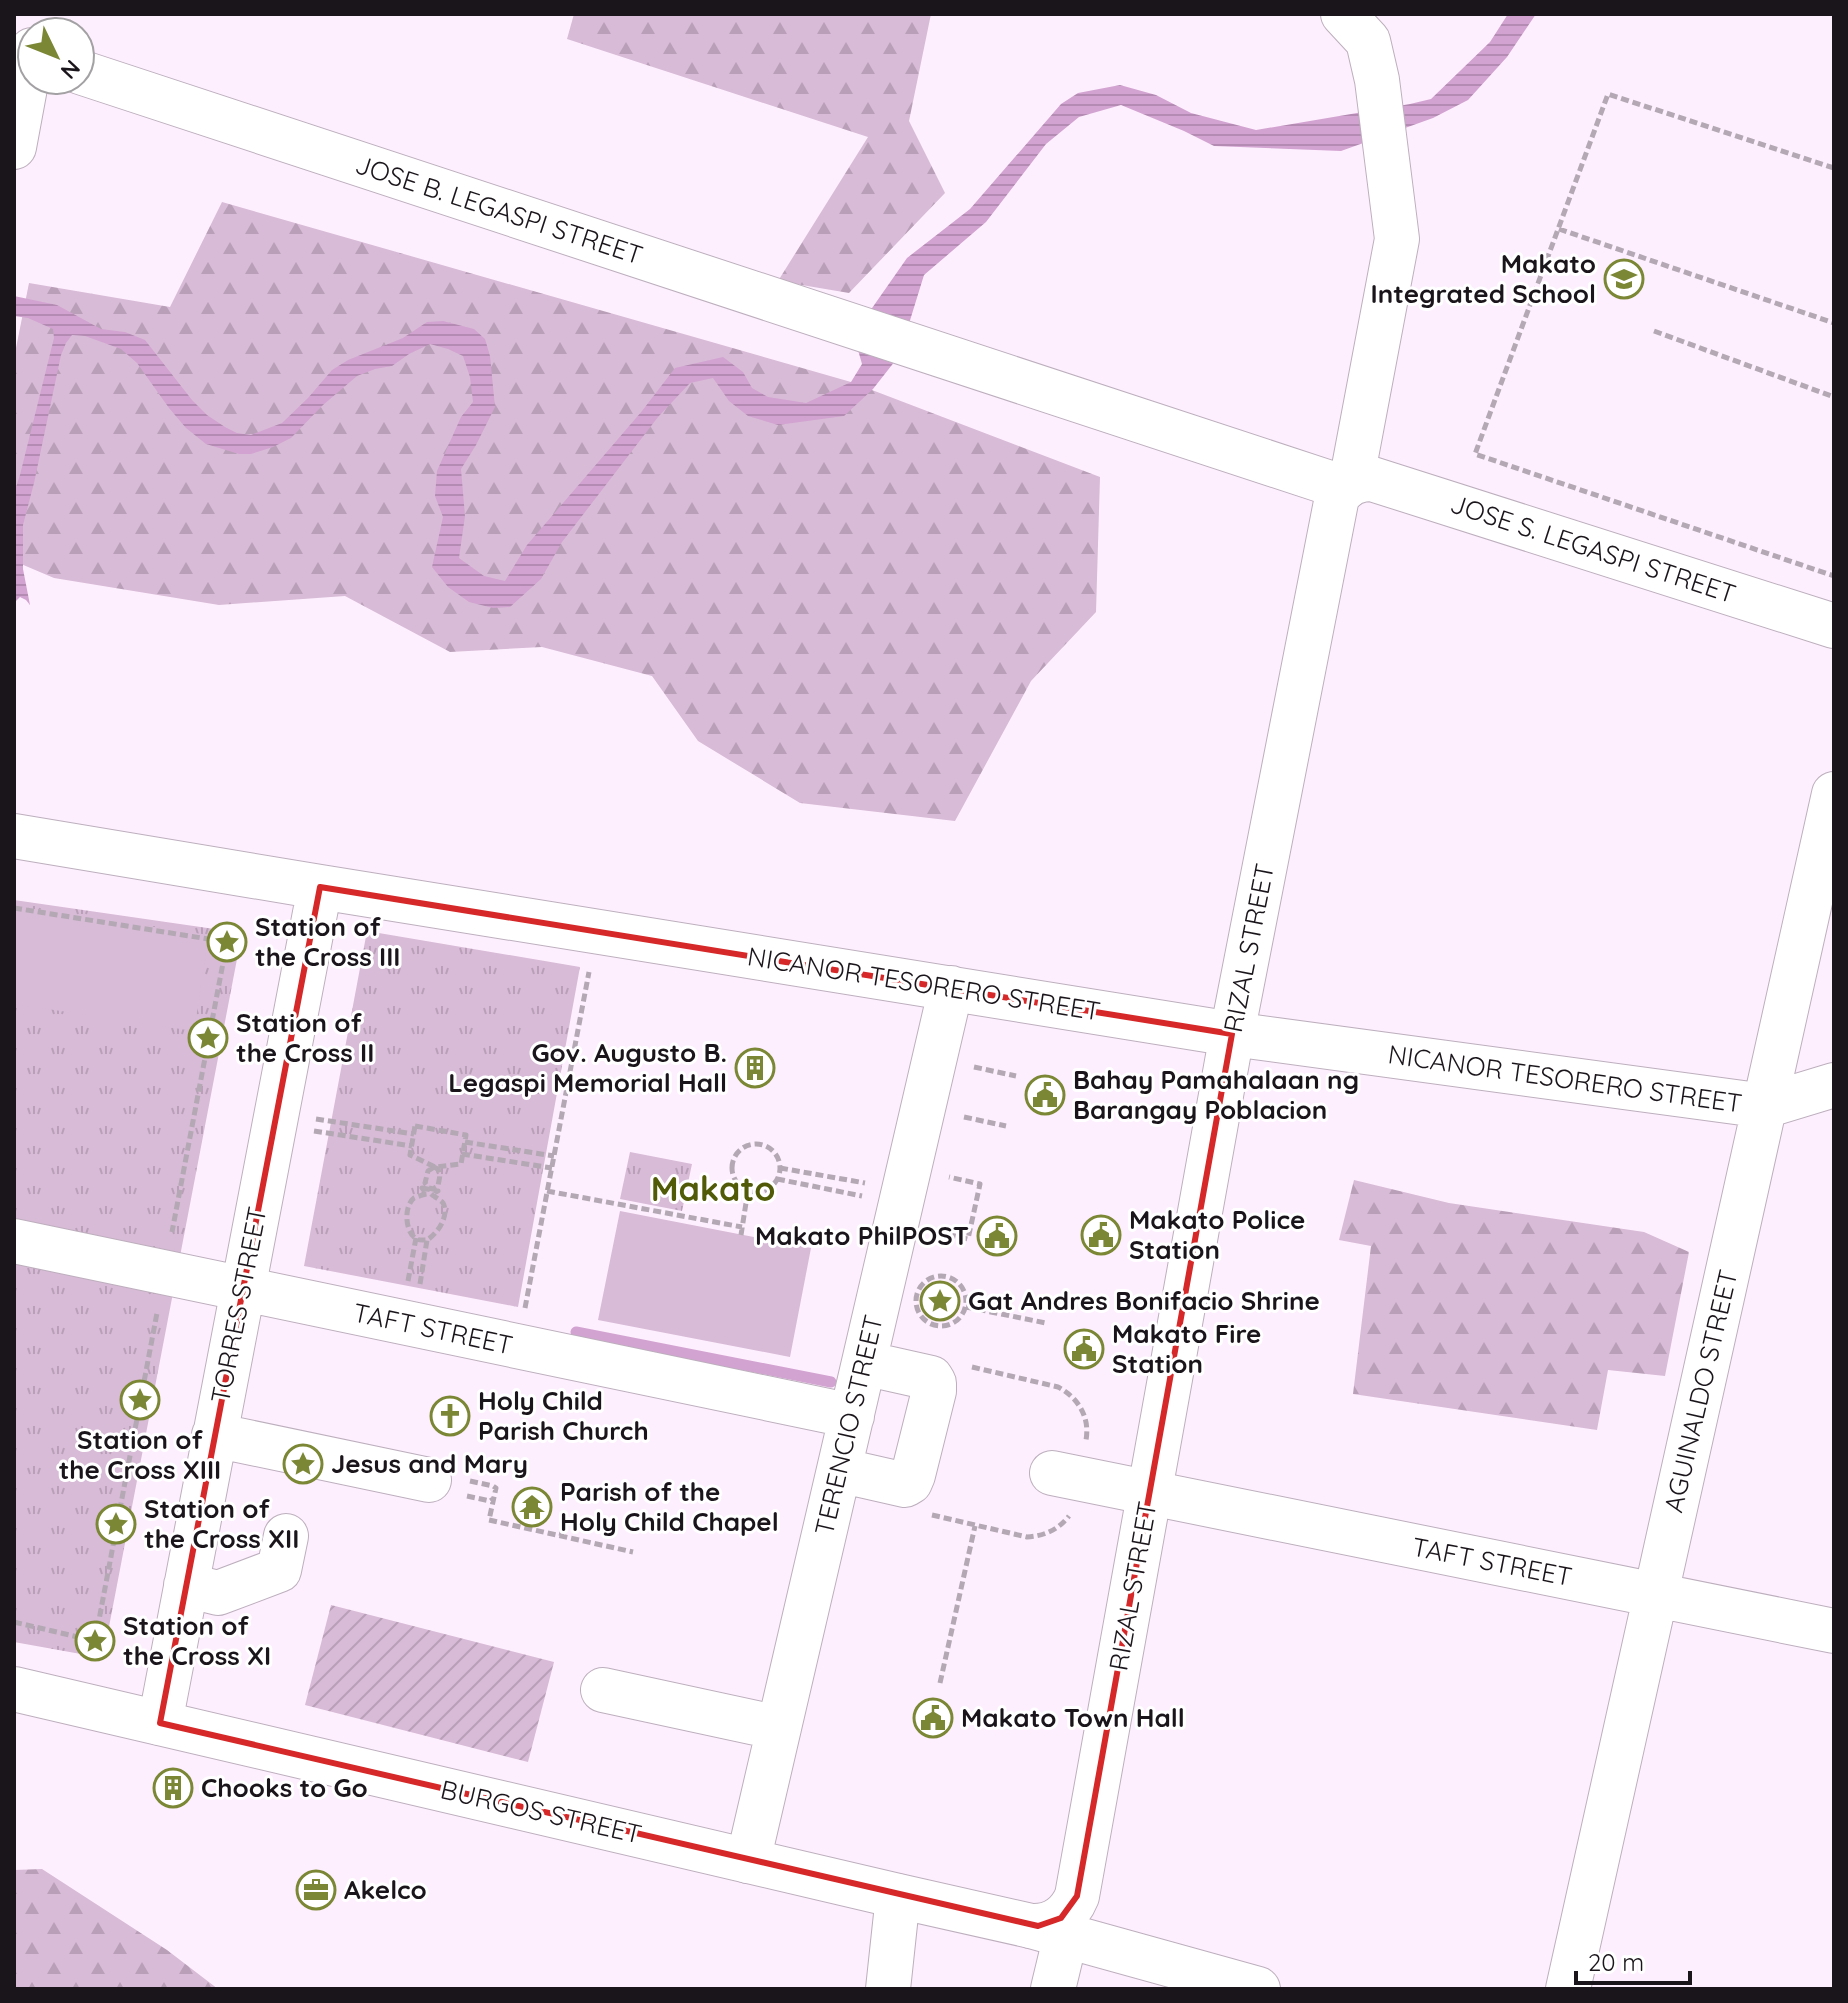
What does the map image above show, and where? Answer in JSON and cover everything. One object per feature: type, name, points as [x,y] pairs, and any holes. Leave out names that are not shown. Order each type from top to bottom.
[{"type":"street","name":"RIZAL STREET","points":[[1053,1989],[1054,1925],[1077,1896],[1232,1034],[1333,509],[1337,497],[1348,486],[1397,239],[1377,80],[1368,41],[1343,14]]},
{"type":"street","name":"JOSE B. LEGASPI STREET","points":[[96,77],[917,347]]},
{"type":"street","points":[[14,147],[22,96]]},
{"type":"street","name":"JOSE S. LEGASPI STREET","points":[[917,347],[1348,486],[1358,480],[1372,479],[1834,626]]},
{"type":"street","name":"AGUINALDO STREET","points":[[1568,1989],[1834,794]]},
{"type":"street","name":"NICANOR TESORERO STREET","points":[[14,836],[1232,1034],[1765,1106],[1834,1085]]},
{"type":"street","name":"TORRES STREET","points":[[160,1723],[320,887]]},
{"type":"street","name":"TERENCIO STREET","points":[[748,1861],[951,988]]},
{"type":"street","name":"TAFT STREET","points":[[14,1241],[852,1416]]},
{"type":"street","points":[[839,1470],[908,1484],[934,1391],[931,1378],[864,1363]]},
{"type":"street","points":[[214,1435],[429,1480]]},
{"type":"street","name":"TAFT STREET","points":[[1052,1473],[1834,1631]]},
{"type":"street","points":[[186,1585],[218,1593],[279,1570],[286,1536]]},
{"type":"street","name":"BURGOS STREET","points":[[14,1689],[898,1896],[1054,1925],[1258,1989]]},
{"type":"street","points":[[603,1690],[779,1728]]},
{"type":"street","points":[[888,1989],[898,1896]]},
{"type":"path","points":[[1834,168],[1608,94],[1475,454],[1834,576]]},
{"type":"path","points":[[1559,229],[1834,323]]},
{"type":"path","points":[[1654,331],[1834,397]]},
{"type":"path","points":[[14,908],[227,942]]},
{"type":"path","points":[[525,1311],[597,932]]},
{"type":"path","points":[[1134,1113],[1179,1117]]},
{"type":"path","points":[[306,1117],[414,1134]]},
{"type":"path","points":[[415,1126],[466,1135],[465,1142],[461,1164],[435,1167],[410,1155],[415,1126]]},
{"type":"path","points":[[304,1129],[412,1146]]},
{"type":"path","points":[[465,1142],[554,1156]]},
{"type":"path","points":[[762,1145],[775,1153],[778,1174],[764,1190],[757,1192],[737,1184],[732,1165],[739,1151],[746,1146],[762,1145]]},
{"type":"path","points":[[462,1154],[552,1168]]},
{"type":"path","points":[[778,1174],[902,1196],[968,1239],[980,1184],[902,1196],[778,1174]]},
{"type":"path","points":[[422,1188],[431,1189],[438,1191],[431,1194],[442,1202],[443,1217],[433,1236],[422,1241],[411,1235],[408,1206],[415,1197],[427,1194],[422,1188]]},
{"type":"path","points":[[741,1235],[748,1190]]},
{"type":"path","points":[[547,1191],[742,1227]]},
{"type":"path","points":[[933,1277],[946,1277],[958,1282],[963,1289],[966,1307],[959,1319],[937,1327],[924,1320],[919,1313],[916,1305],[919,1288],[933,1277]]},
{"type":"path","points":[[966,1307],[1046,1323]]},
{"type":"path","points":[[966,1366],[1058,1387],[1079,1405],[1088,1429]]},
{"type":"path","points":[[496,1488],[489,1520],[633,1552]]},
{"type":"path","points":[[561,1536],[566,1513]]},
{"type":"path","points":[[1027,1537],[1054,1530],[1071,1513]]},
{"type":"path","points":[[940,1683],[975,1526]]},
{"type":"path","points":[[14,1622],[95,1641]]},
{"type":"highlighted area","points":[[320,887],[1232,1034],[1077,1896],[1061,1918],[1038,1926],[160,1723]]},
{"type":"green space","points":[[574,14],[931,14],[909,121],[945,193],[849,293],[778,281],[868,137],[567,39]]},
{"type":"green space","points":[[222,202],[851,382],[1100,477],[1096,612],[1031,681],[955,821],[800,803],[698,741],[652,676],[542,647],[450,652],[345,596],[219,605],[54,578],[14,561],[14,358],[29,283],[170,307]]},
{"type":"green space","points":[[14,900],[242,933],[103,1658],[14,1642]]},
{"type":"green space","points":[[14,906],[209,935],[194,1031],[14,1004]]},
{"type":"green space","points":[[367,931],[580,967],[518,1307],[304,1266]]},
{"type":"green space","points":[[630,1152],[692,1164],[682,1211],[620,1199]]},
{"type":"green space","points":[[1354,1180],[1449,1203],[1644,1232],[1689,1252],[1665,1376],[1608,1370],[1597,1430],[1353,1394],[1371,1246],[1339,1240]]},
{"type":"green space","points":[[620,1211],[811,1248],[790,1357],[598,1320]]},
{"type":"green space","points":[[331,1605],[554,1662],[528,1762],[305,1705]]},
{"type":"green space","points":[[42,1869],[167,1950],[218,1989],[14,1989],[14,1870]]},
{"type":"shaded area","points":[[1508,14],[1536,14],[1507,57],[1468,100],[1433,118],[1341,151],[1214,146],[1121,105],[1079,117],[1046,144],[986,222],[924,275],[899,356],[873,389],[844,416],[778,425],[748,416],[729,401],[713,378],[690,383],[658,417],[562,542],[541,579],[510,607],[493,608],[469,602],[448,587],[432,567],[443,517],[435,496],[437,471],[461,417],[473,402],[463,356],[430,344],[392,366],[357,376],[291,438],[251,454],[239,454],[206,444],[186,428],[137,363],[121,349],[85,336],[72,335],[61,355],[23,525],[23,569],[30,605],[20,597],[14,606],[14,493],[54,338],[53,329],[28,318],[14,316],[14,296],[57,305],[101,329],[125,332],[145,340],[207,415],[237,433],[251,435],[282,423],[332,370],[348,360],[403,338],[427,322],[443,321],[474,329],[485,339],[490,356],[495,407],[461,469],[465,516],[459,558],[484,576],[505,581],[527,545],[675,368],[723,357],[743,372],[752,388],[768,397],[806,403],[851,382],[862,364],[856,343],[863,321],[907,258],[970,209],[1061,104],[1078,93],[1120,85],[1156,95],[1191,113],[1256,130],[1410,104],[1431,99],[1490,42]]},
{"type":"waterway","points":[[576,1332],[831,1382]]},
{"type":"place","name":"Makato Integrated School","points":[[1624,279]]},
{"type":"place","name":"Station of the Cross III","points":[[227,942]]},
{"type":"place","name":"Station of the Cross II","points":[[208,1038]]},
{"type":"place","name":"Gov. Augusto B. Legaspi Memorial Hall","points":[[755,1068]]},
{"type":"place","name":"Bahay Pamahalaan ng Barangay Poblacion","points":[[1045,1095]]},
{"type":"place","name":"Makato Police Station","points":[[1101,1235]]},
{"type":"place","name":"Makato PhilPOST","points":[[997,1236]]},
{"type":"place","name":"Gat Andres Bonifacio Shrine","points":[[940,1301]]},
{"type":"place","name":"Makato Fire Station","points":[[1084,1349]]},
{"type":"place","name":"Station of the Cross XIII","points":[[140,1400]]},
{"type":"place","name":"Holy Child Parish Church","points":[[450,1416]]},
{"type":"place","name":"Jesus and Mary","points":[[303,1464]]},
{"type":"place","name":"Parish of the Holy Child Chapel","points":[[532,1507]]},
{"type":"place","name":"Station of the Cross XII","points":[[116,1524]]},
{"type":"place","name":"Station of the Cross XI","points":[[95,1641]]},
{"type":"place","name":"Makato Town Hall","points":[[933,1718]]},
{"type":"place","name":"Chooks to Go","points":[[173,1788]]},
{"type":"place","name":"Akelco","points":[[316,1890]]},
{"type":"district","name":"Makato","points":[[713,1189]]}]
